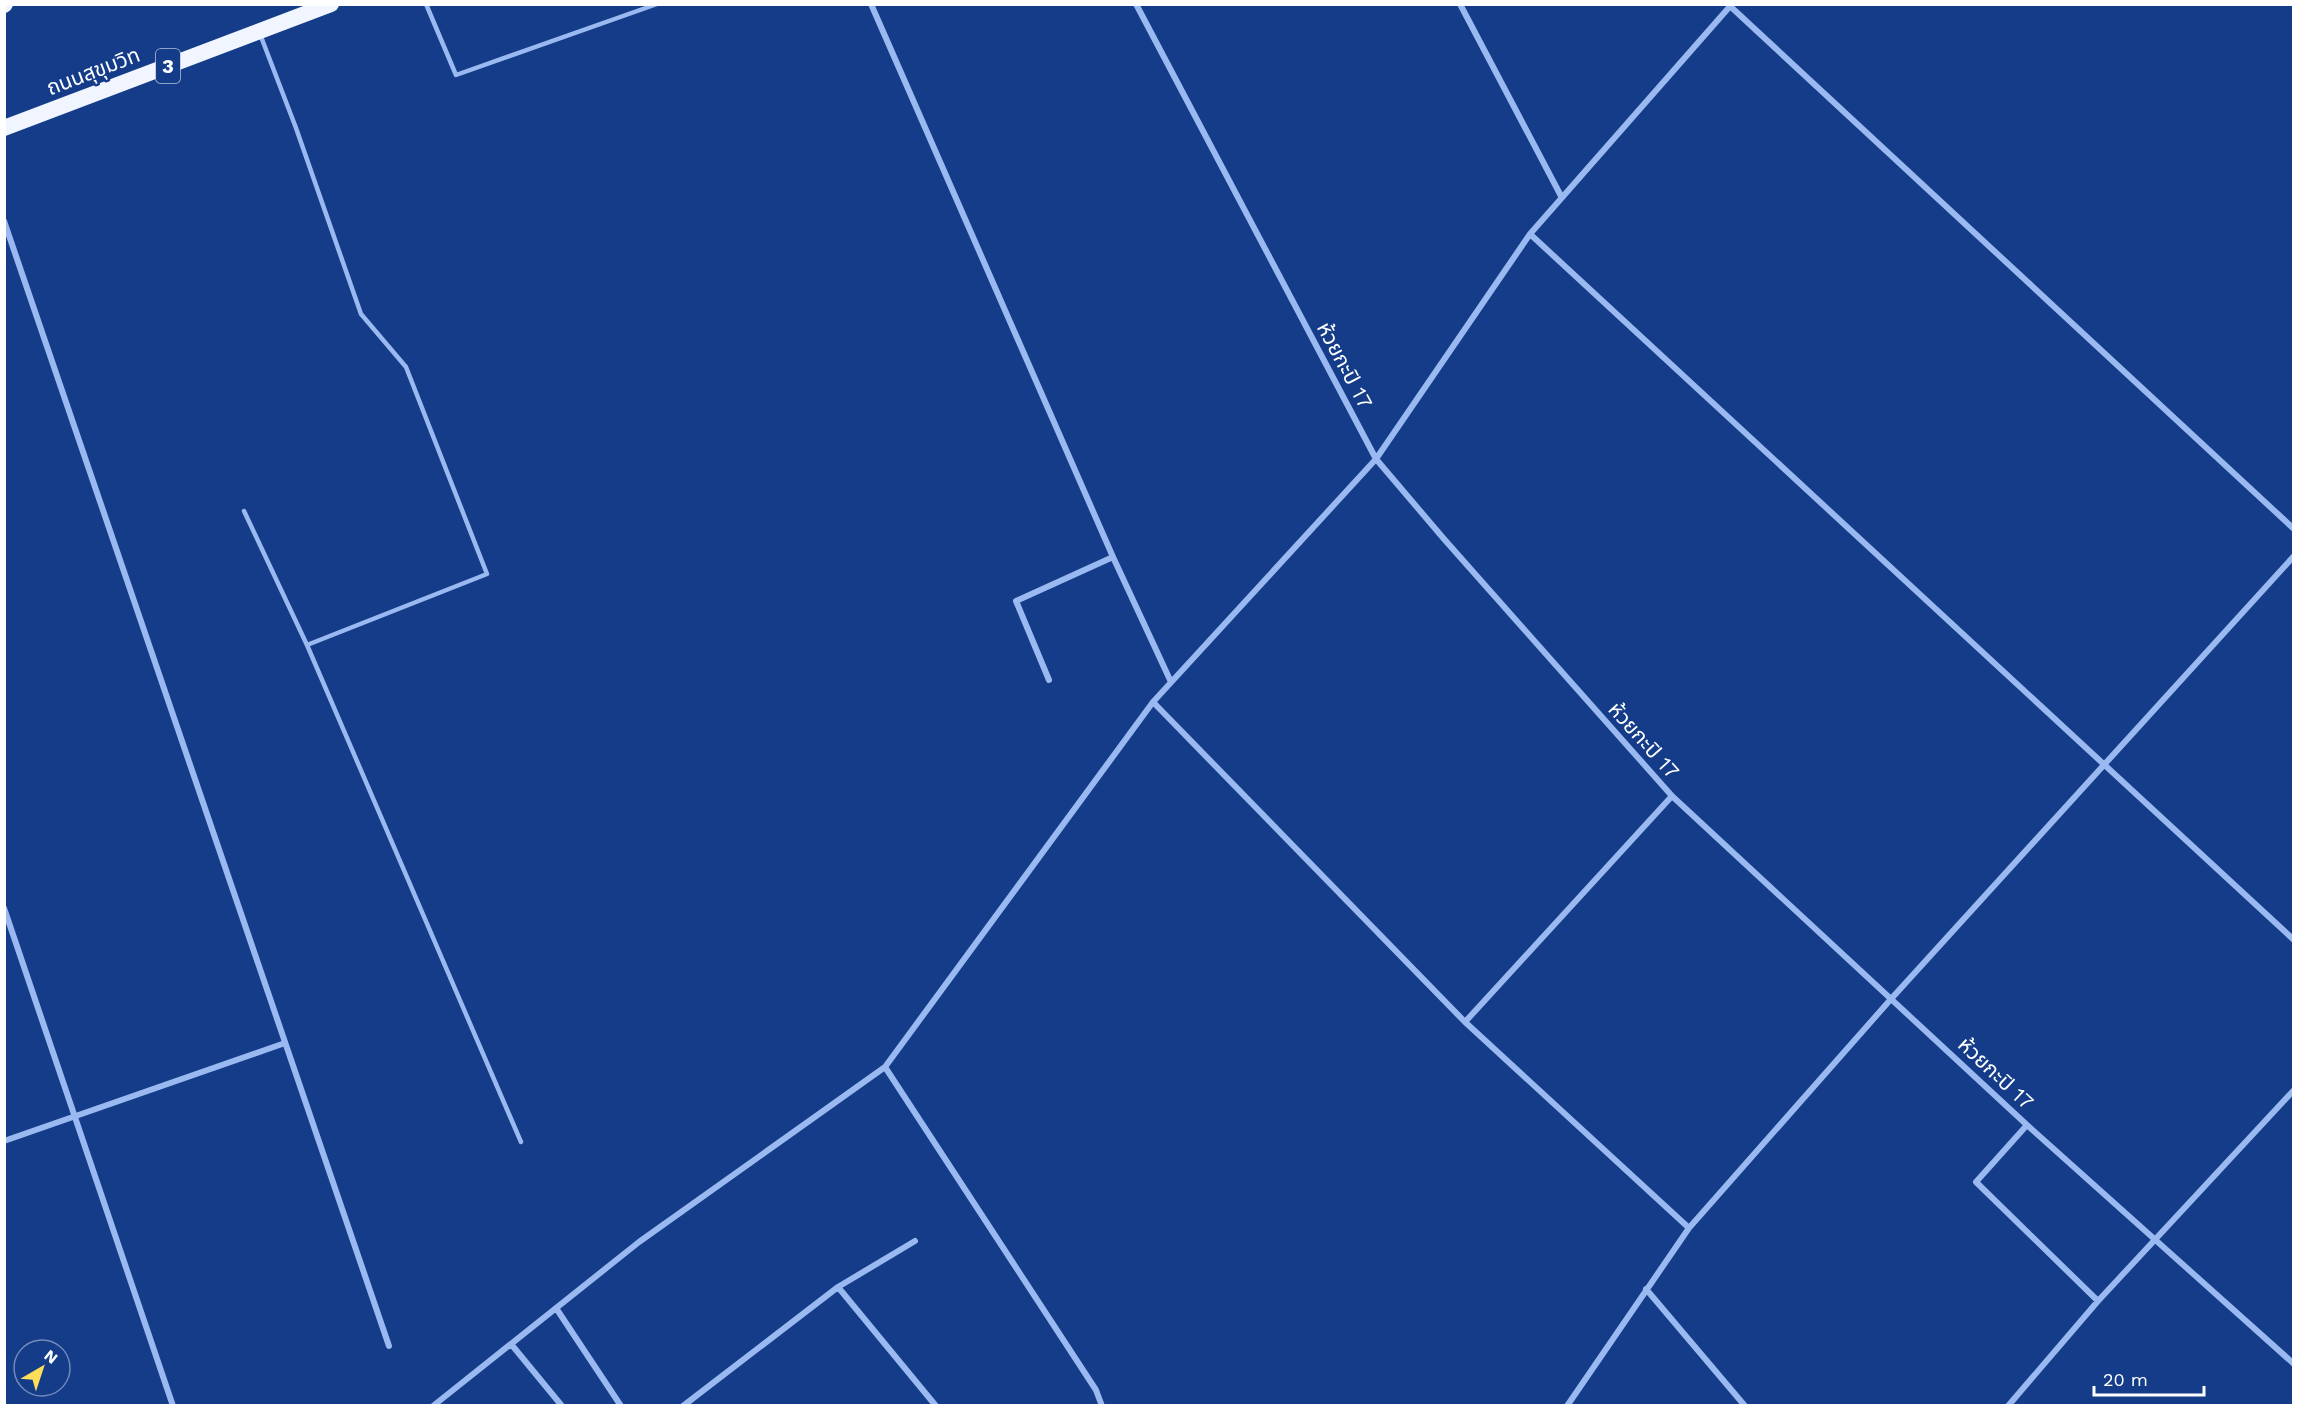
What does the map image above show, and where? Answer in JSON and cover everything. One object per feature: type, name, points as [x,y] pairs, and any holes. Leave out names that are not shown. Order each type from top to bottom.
[{"type":"highway","name":"ถนนสุขุมวิท","points":[[4,128],[331,4]]},
{"type":"street","points":[[871,4],[1113,557],[1171,682]]},
{"type":"street","name":"ห้วยกะปิ 17","points":[[1136,4],[1376,459],[1444,539],[1672,796],[2027,1125],[2294,1364]]},
{"type":"street","points":[[1460,4],[1561,196]]},
{"type":"street","points":[[433,1406],[639,1242],[885,1067],[1153,702],[1376,459],[1530,234],[1561,196],[1732,6],[2294,529]]},
{"type":"street","points":[[5,224],[388,1346]]},
{"type":"street","points":[[1530,234],[2294,940]]},
{"type":"street","points":[[1567,1406],[1689,1228],[1891,999],[2294,556]]},
{"type":"street","points":[[1048,680],[1016,601],[1113,557]]},
{"type":"street","points":[[1153,702],[1465,1022],[1689,1228]]},
{"type":"street","points":[[1465,1022],[1672,796]]},
{"type":"street","points":[[4,908],[173,1406]]},
{"type":"street","points":[[4,1141],[285,1043]]},
{"type":"street","points":[[885,1067],[1096,1390],[1102,1406]]},
{"type":"street","points":[[2008,1406],[2154,1239],[2294,1090]]},
{"type":"street","points":[[2027,1125],[1976,1182],[2098,1301]]},
{"type":"street","points":[[683,1406],[838,1287],[915,1241]]},
{"type":"street","points":[[838,1287],[936,1406]]},
{"type":"street","points":[[1646,1289],[1745,1406]]},
{"type":"street","points":[[556,1308],[621,1406]]},
{"type":"street","points":[[511,1344],[562,1406]]},
{"type":"lane","points":[[426,4],[456,75],[657,4]]},
{"type":"lane","points":[[260,32],[361,314],[406,367],[488,574],[307,645]]},
{"type":"lane","points":[[244,511],[307,645],[521,1142]]}]
